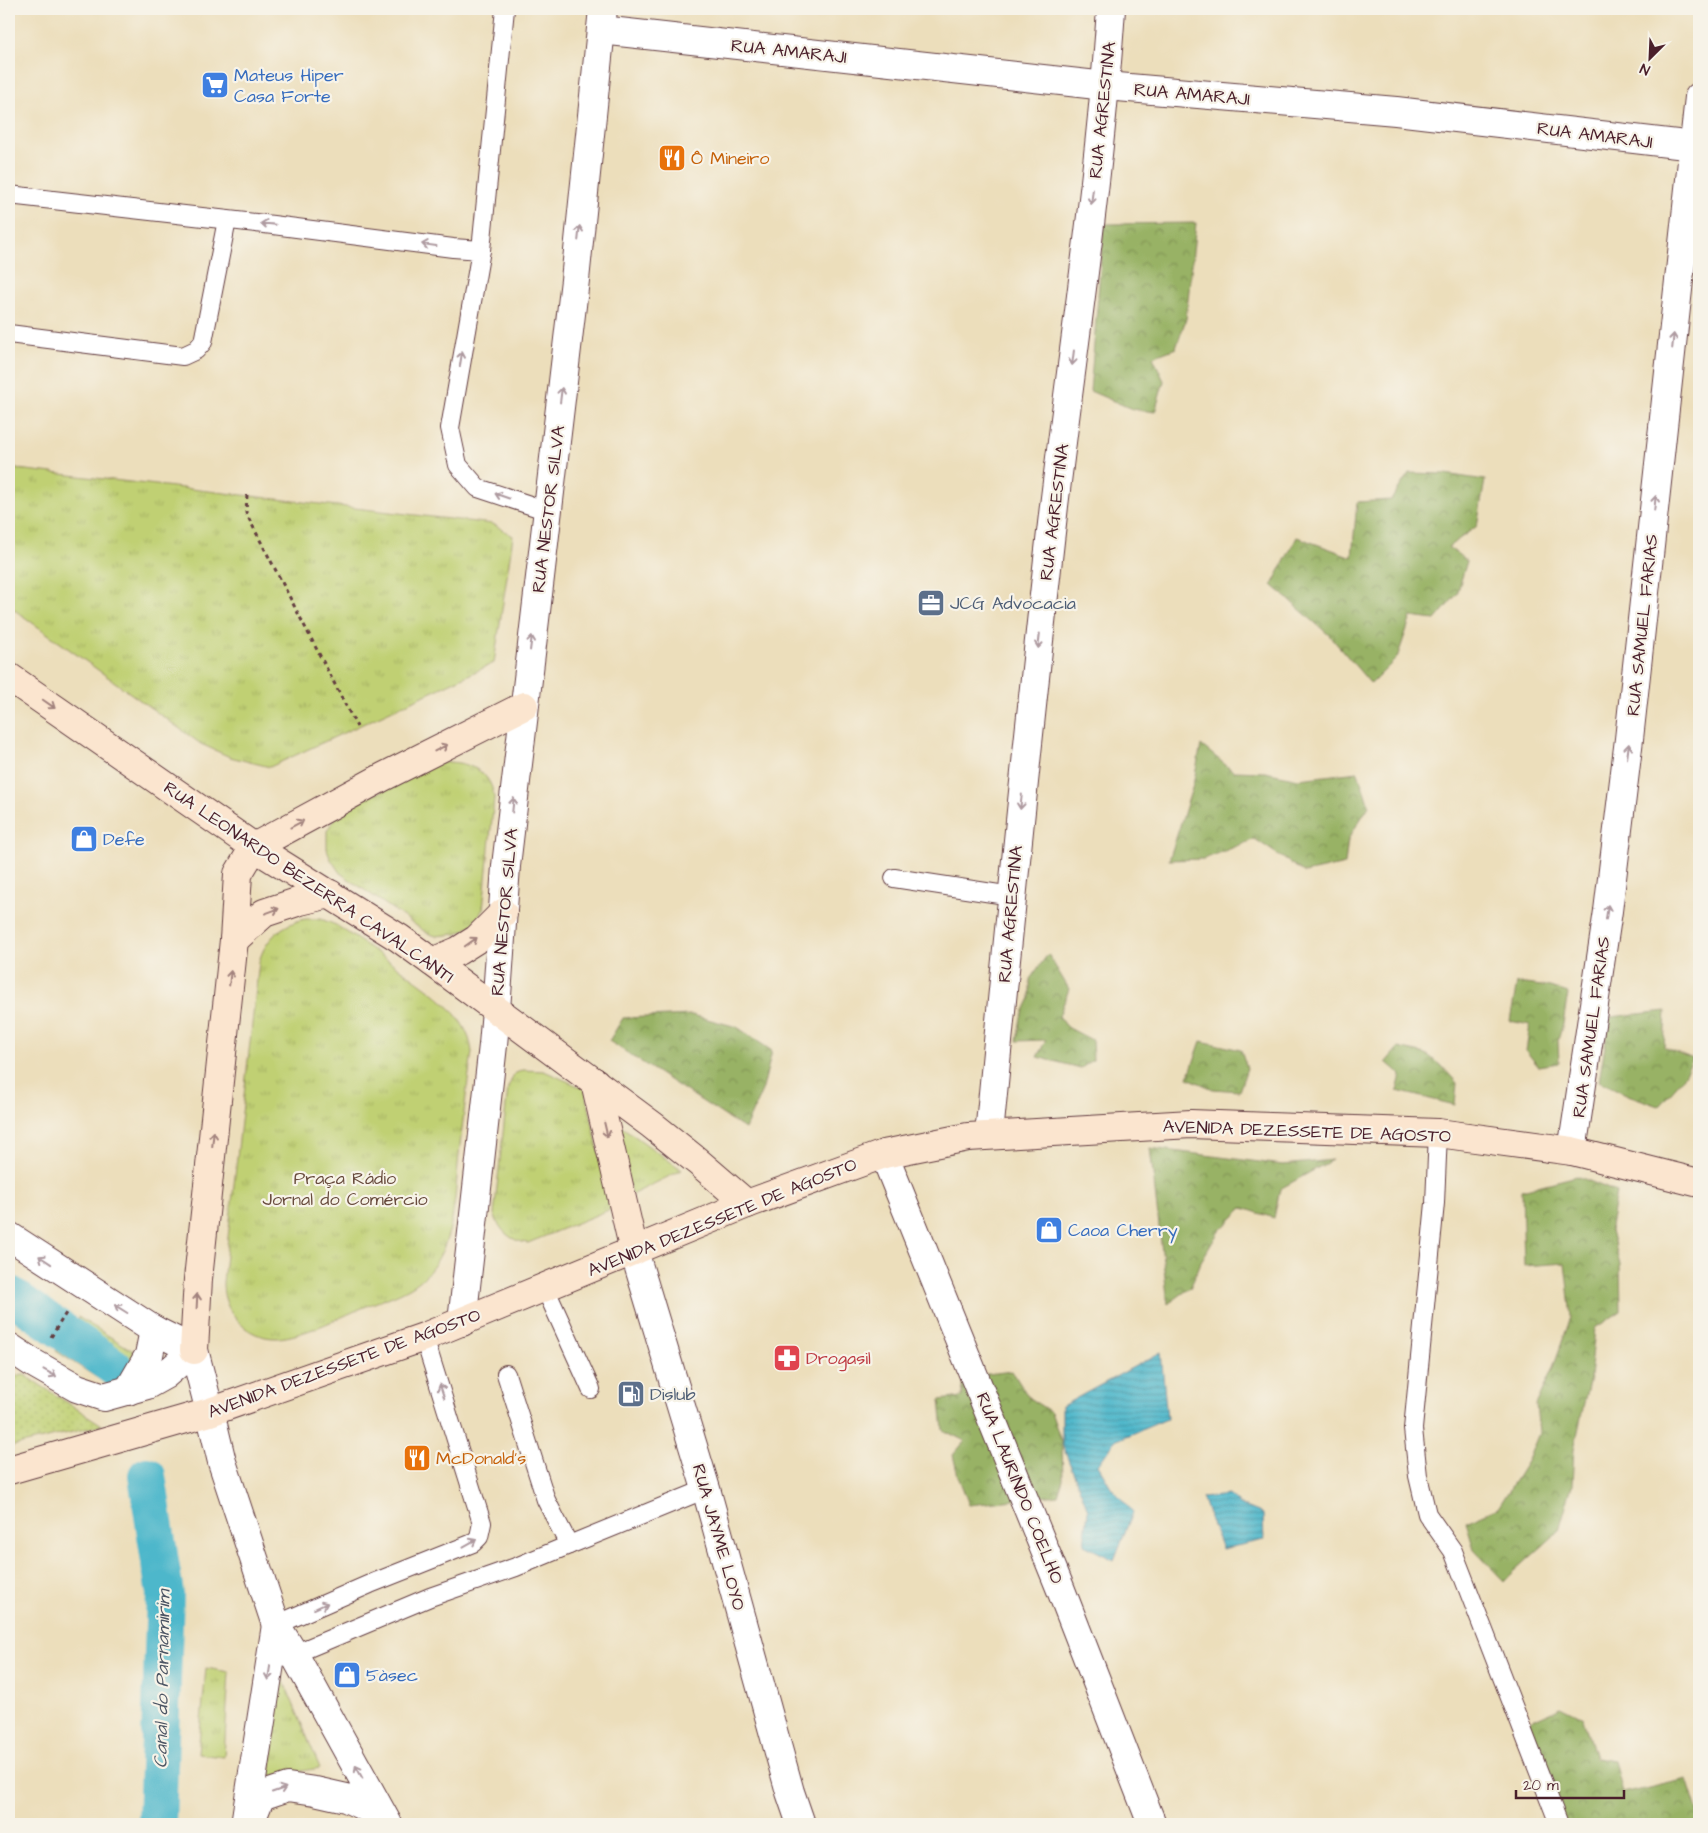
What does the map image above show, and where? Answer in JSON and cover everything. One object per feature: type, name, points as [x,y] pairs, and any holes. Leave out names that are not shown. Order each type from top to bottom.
[{"type":"main road","name":"RUA LEONARDO BEZERRA CAVALCANTI","points":[[9,677],[254,847],[399,938],[595,1082],[697,1161],[747,1204]]},
{"type":"main road","points":[[194,1350],[198,1279],[234,940],[238,874],[254,847],[384,777],[524,706]]},
{"type":"main road","points":[[234,940],[264,914],[300,901],[330,894]]},
{"type":"main road","points":[[432,962],[458,951],[477,939],[503,913]]},
{"type":"main road","points":[[595,1082],[634,1251]]},
{"type":"main road","name":"AVENIDA DEZESSETE DE AGOSTO","points":[[9,1470],[210,1412],[424,1337],[747,1204],[884,1154],[968,1137],[1190,1124],[1438,1134],[1572,1151],[1699,1183]]},
{"type":"street","name":"RUA AGRESTINA","points":[[988,1135],[1054,507],[1106,86],[1111,9]]},
{"type":"street","name":"RUA AMARAJI","points":[[602,19],[1106,86],[1396,111],[1694,146]]},
{"type":"street","name":"RUA NESTOR SILVA","points":[[462,1322],[494,1045],[506,866],[575,280],[602,19]]},
{"type":"street","name":"RUA SAMUEL FARIAS","points":[[1572,1151],[1608,911],[1629,740],[1699,97]]},
{"type":"street","name":"RUA LAURINDO COELHO","points":[[884,1154],[1054,1572],[1152,1824]]},
{"type":"street","points":[[9,1236],[154,1330],[194,1350],[222,1462],[276,1625],[385,1819]]},
{"type":"street","name":"RUA JAYME LOYO","points":[[634,1251],[706,1489],[800,1824]]},
{"type":"street","points":[[128,1391],[149,1355],[154,1330]]},
{"type":"street","points":[[9,1347],[77,1388],[104,1397],[146,1385],[165,1375],[194,1350]]},
{"type":"street","points":[[245,1824],[276,1625]]},
{"type":"street","points":[[250,1824],[261,1796],[288,1787],[346,1798],[385,1819]]},
{"type":"lane","points":[[504,9],[480,250],[450,428],[458,465],[478,488],[548,511]]},
{"type":"lane","points":[[9,195],[273,224],[480,250]]},
{"type":"lane","points":[[9,334],[183,356],[196,350],[203,342],[226,220]]},
{"type":"lane","points":[[894,878],[1012,896]]},
{"type":"lane","points":[[1438,1134],[1435,1203],[1413,1429],[1418,1476],[1427,1514],[1453,1551],[1559,1824]]},
{"type":"lane","points":[[545,1288],[591,1389]]},
{"type":"lane","points":[[276,1625],[473,1542],[479,1537],[482,1523],[424,1337]]},
{"type":"lane","points":[[506,1374],[546,1500],[569,1545]]},
{"type":"lane","points":[[294,1654],[430,1598],[516,1567],[706,1489]]},
{"type":"path","points":[[248,495],[246,513],[358,727]]},
{"type":"path","points":[[46,1344],[71,1306]]},
{"type":"green space","points":[[1196,223],[1186,319],[1176,348],[1153,357],[1164,381],[1155,412],[1132,409],[1090,391],[1104,224]]},
{"type":"green space","points":[[9,468],[493,524],[513,536],[494,663],[270,767],[230,757],[201,744],[9,606]]},
{"type":"green space","points":[[1409,473],[1445,474],[1485,480],[1477,526],[1448,547],[1467,561],[1457,594],[1435,620],[1411,617],[1397,658],[1371,684],[1329,635],[1272,585],[1297,537],[1352,557],[1357,502],[1391,500]]},
{"type":"green space","points":[[1201,745],[1233,771],[1265,772],[1299,779],[1358,772],[1369,806],[1348,839],[1345,864],[1305,873],[1255,839],[1204,859],[1169,860],[1193,785]]},
{"type":"green space","points":[[449,762],[473,767],[479,771],[489,782],[494,798],[483,909],[474,923],[465,930],[457,934],[436,936],[427,933],[340,873],[330,858],[327,849],[327,831],[338,812],[437,764]]},
{"type":"green space","name":"Praça Rádio Jornal do Comércio","points":[[305,919],[321,919],[336,925],[422,984],[455,1014],[469,1038],[472,1052],[451,1224],[442,1251],[435,1264],[418,1282],[399,1293],[308,1331],[277,1338],[255,1334],[238,1321],[231,1313],[227,1303],[223,1282],[259,962],[265,946],[276,934],[289,925]]},
{"type":"green space","points":[[1048,954],[1069,989],[1059,1016],[1067,1027],[1092,1040],[1093,1060],[1081,1068],[1037,1057],[1046,1040],[1017,1041],[1021,1017],[1030,998],[1030,979]]},
{"type":"green space","points":[[1517,983],[1550,987],[1568,993],[1563,1024],[1558,1040],[1559,1063],[1538,1066],[1526,1051],[1530,1025],[1510,1021]]},
{"type":"green space","points":[[1666,1011],[1664,1047],[1693,1059],[1680,1082],[1659,1106],[1628,1095],[1599,1081],[1610,1017]]},
{"type":"green space","points":[[692,1015],[737,1027],[772,1051],[763,1088],[745,1129],[609,1041],[623,1018]]},
{"type":"green space","points":[[1201,1041],[1241,1050],[1247,1068],[1239,1091],[1213,1089],[1188,1078]]},
{"type":"green space","points":[[1398,1048],[1426,1054],[1441,1065],[1457,1083],[1455,1105],[1397,1091],[1401,1075],[1386,1062]]},
{"type":"green space","points":[[523,1070],[544,1071],[585,1089],[611,1209],[528,1243],[516,1240],[506,1234],[494,1214],[508,1088],[514,1074]]},
{"type":"green space","points":[[618,1124],[682,1170],[631,1195]]},
{"type":"green space","points":[[1150,1148],[1283,1165],[1332,1160],[1280,1189],[1274,1218],[1243,1208],[1219,1231],[1200,1263],[1190,1288],[1168,1304]]},
{"type":"green space","points":[[1577,1176],[1616,1192],[1610,1227],[1620,1264],[1621,1311],[1595,1328],[1590,1377],[1574,1449],[1572,1485],[1559,1531],[1504,1581],[1474,1550],[1466,1522],[1498,1508],[1528,1460],[1539,1433],[1536,1405],[1552,1370],[1571,1317],[1565,1263],[1524,1266],[1522,1190]]},
{"type":"green space","points":[[78,1317],[135,1352],[133,1367],[115,1384],[96,1377],[56,1351]]},
{"type":"green space","points":[[1012,1371],[1029,1398],[1051,1412],[1062,1444],[1063,1479],[1058,1495],[969,1505],[958,1476],[953,1455],[965,1441],[943,1430],[940,1400],[962,1397],[964,1377]]},
{"type":"green space","points":[[23,1374],[102,1425],[9,1447],[9,1385],[15,1376]]},
{"type":"green space","points":[[206,1668],[229,1672],[224,1757],[198,1754]]},
{"type":"green space","points":[[280,1672],[320,1768],[270,1776]]},
{"type":"green space","points":[[1561,1707],[1583,1718],[1595,1758],[1615,1761],[1623,1794],[1687,1779],[1699,1817],[1699,1824],[1559,1824],[1523,1730],[1536,1718]]},
{"type":"water","points":[[1161,1352],[1167,1419],[1115,1441],[1098,1465],[1111,1487],[1133,1512],[1114,1560],[1084,1545],[1088,1510],[1062,1444],[1062,1406]]},
{"type":"water","points":[[1229,1495],[1239,1504],[1263,1514],[1264,1540],[1222,1549],[1202,1498]]},
{"type":"waterway","name":"Canal do Parnamirim","points":[[9,1294],[114,1367]]},
{"type":"waterway","name":"Canal do Parnamirim","points":[[147,1476],[165,1594],[157,1824]]},
{"type":"place","name":"Mateus Hiper Casa Forte","points":[[215,85]]},
{"type":"place","name":"Ô Mineiro","points":[[672,158]]},
{"type":"place","name":"JCG Advocacia","points":[[931,603]]},
{"type":"place","name":"Defe","points":[[84,839]]},
{"type":"place","name":"Caoa Cherry","points":[[1049,1230]]},
{"type":"place","name":"Drogasil","points":[[787,1358]]},
{"type":"place","name":"Dislub","points":[[631,1394]]},
{"type":"place","name":"McDonald's","points":[[417,1458]]},
{"type":"place","name":"5àsec","points":[[347,1675]]}]
